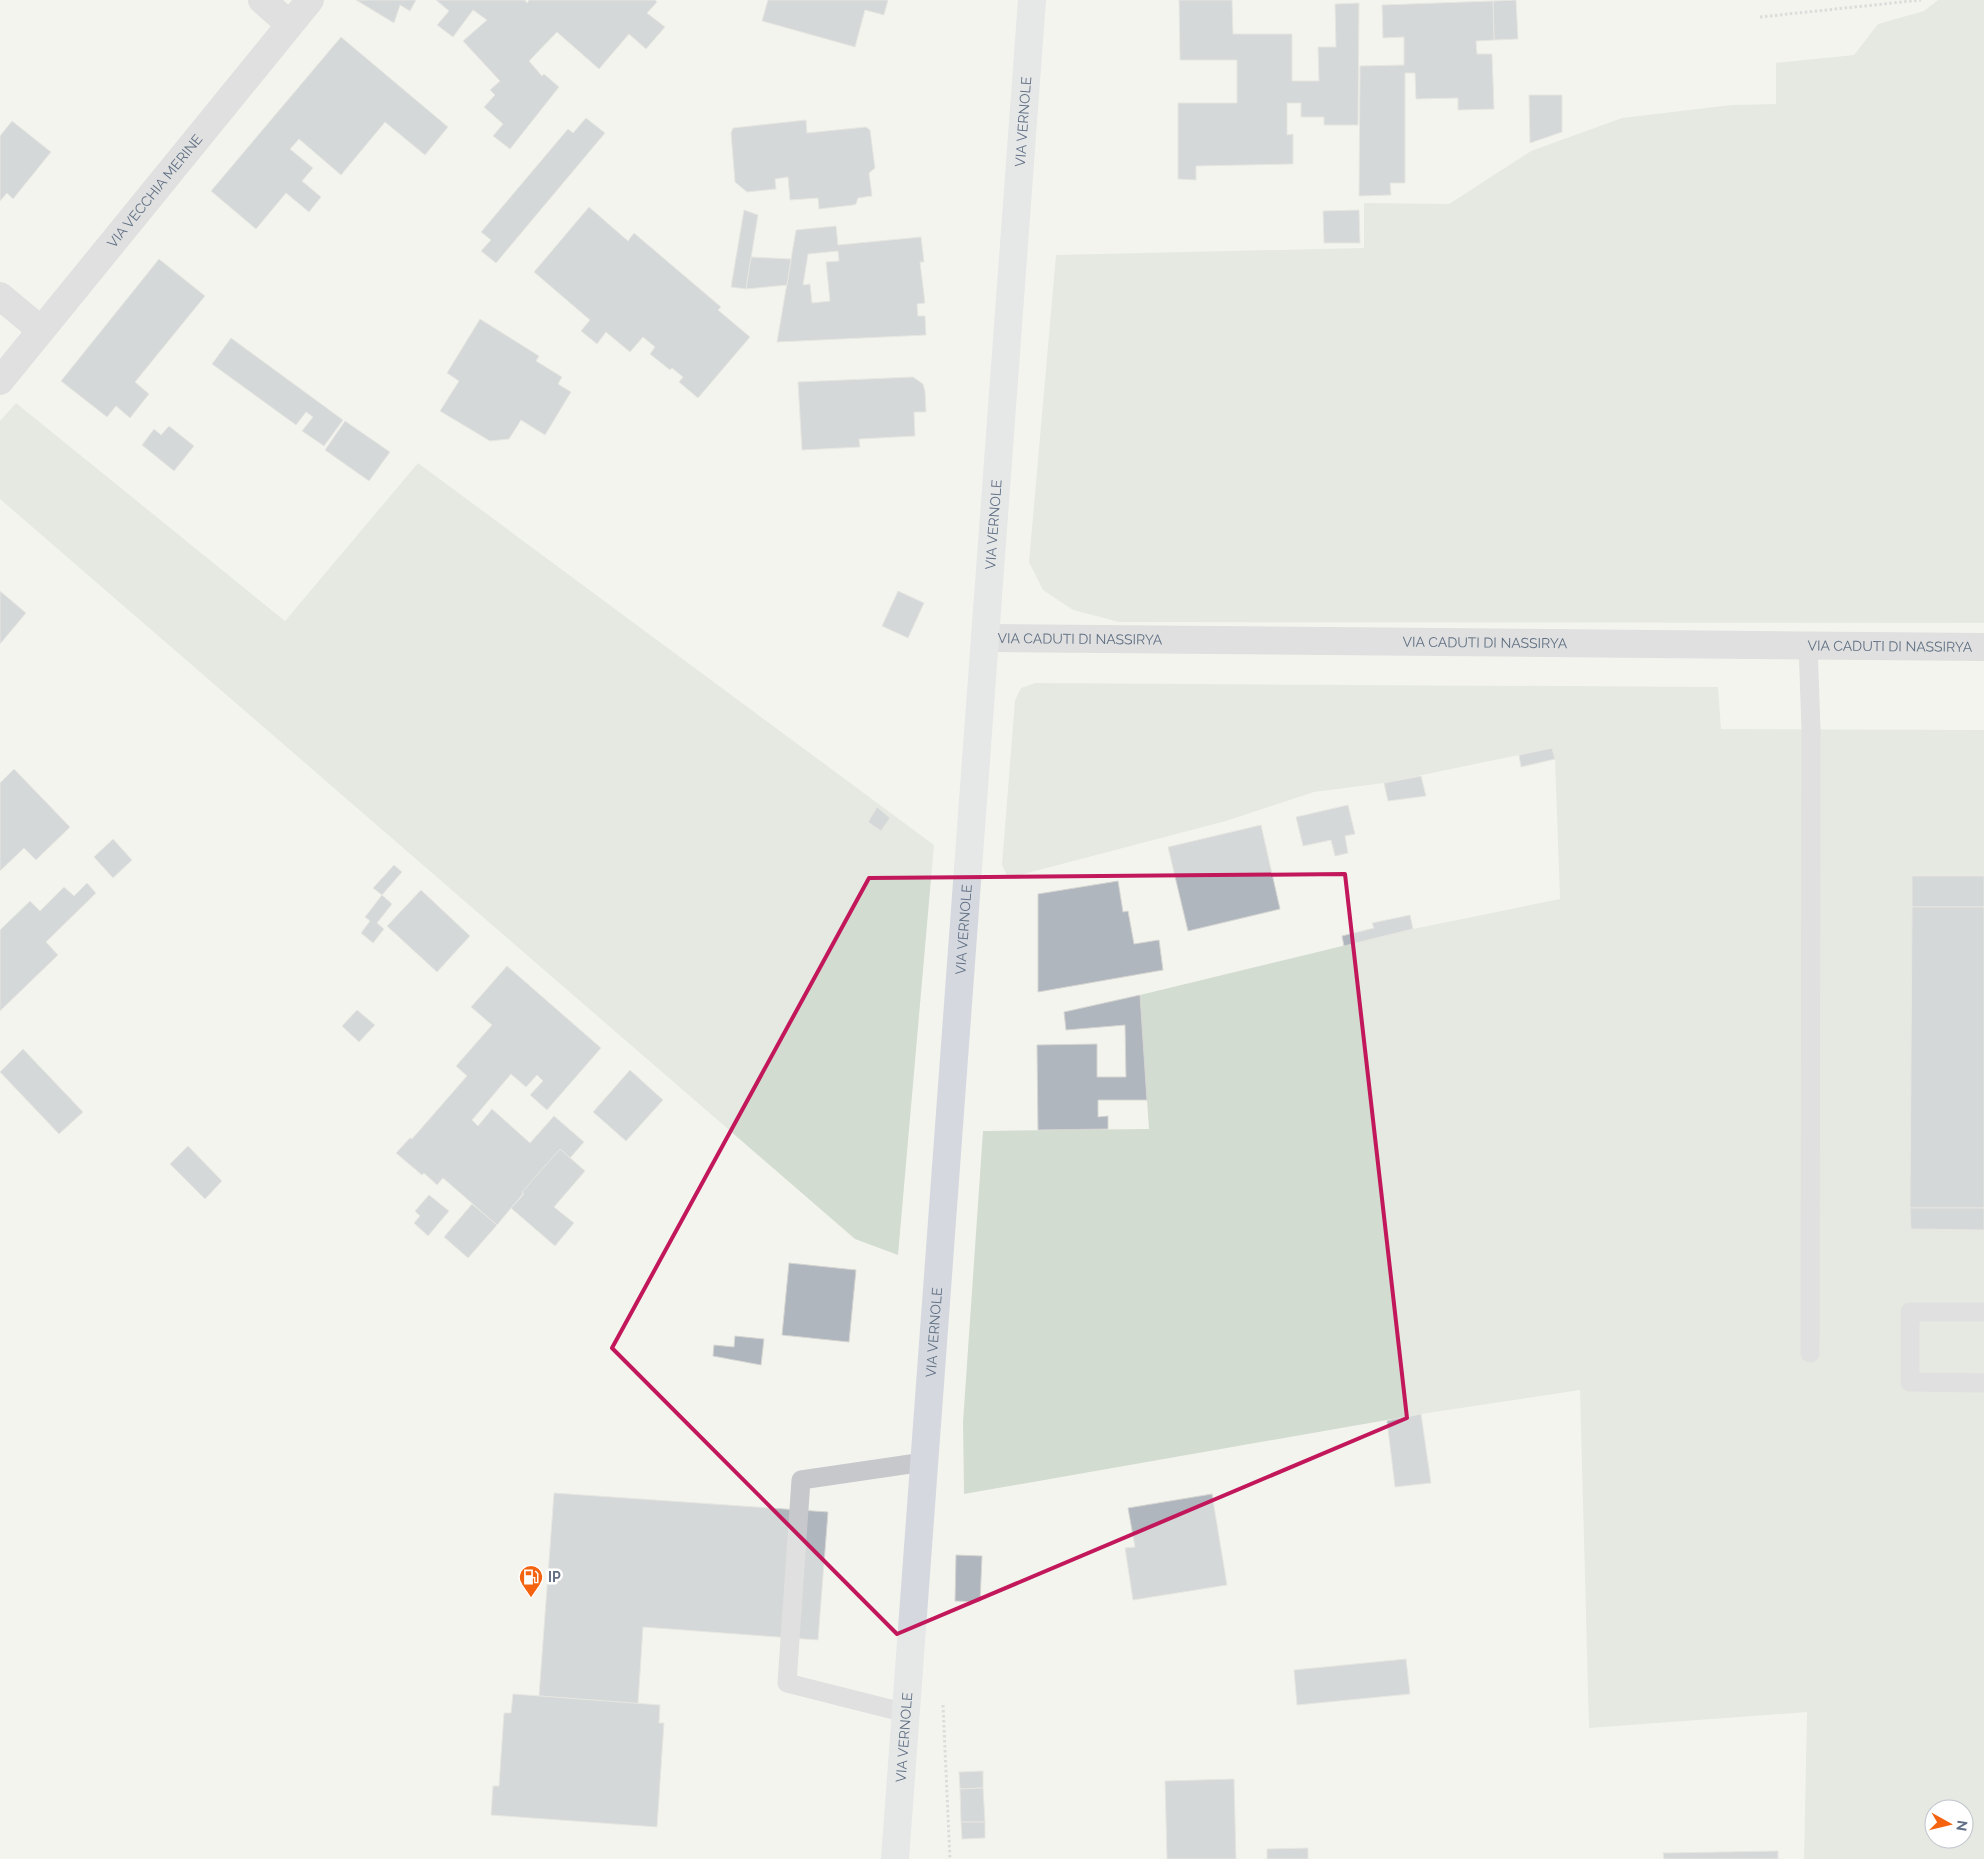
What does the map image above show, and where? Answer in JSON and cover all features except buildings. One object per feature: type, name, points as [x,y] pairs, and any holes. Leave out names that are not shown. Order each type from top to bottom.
[{"type":"main road","name":"VIA VERNOLE","points":[[895,1859],[1032,0]]},
{"type":"street","points":[[262,0],[289,24]]},
{"type":"street","name":"VIA VECCHIA MERINE","points":[[0,381],[310,0]]},
{"type":"street","points":[[0,296],[41,330]]},
{"type":"street","name":"VIA CADUTI DI NASSIRYA","points":[[985,638],[1984,647]]},
{"type":"lane","points":[[1808,645],[1811,729],[1810,1353]]},
{"type":"lane","points":[[1984,1312],[1910,1312],[1910,1382],[1984,1382]]},
{"type":"lane","points":[[906,1713],[787,1683],[801,1480],[924,1462]]},
{"type":"path","points":[[1760,17],[1921,0]]},
{"type":"path","points":[[943,1698],[950,1859]]},
{"type":"highlighted area","points":[[1345,874],[1407,1418],[897,1634],[612,1348],[869,878]]},
{"type":"shaded area","points":[[1938,0],[1984,0],[1984,623],[1119,622],[1073,610],[1043,590],[1029,562],[1056,255],[1364,248],[1364,203],[1449,204],[1531,151],[1622,118],[1731,105],[1776,104],[1776,63],[1854,55],[1878,24],[1924,11]]},
{"type":"shaded area","points":[[16,403],[285,621],[418,463],[934,845],[898,1255],[855,1239],[0,499],[0,421]]},
{"type":"shaded area","points":[[1035,683],[1718,687],[1721,729],[1984,730],[1984,1859],[1804,1859],[1807,1712],[1589,1728],[1580,1390],[1421,1414],[964,1494],[963,1422],[983,1131],[1149,1129],[1140,995],[1413,929],[1560,899],[1555,759],[1552,748],[1384,783],[1314,792],[1226,821],[1008,878],[1002,865],[1015,700],[1021,688]]},
{"type":"place","name":"IP","points":[[531,1598]]}]
